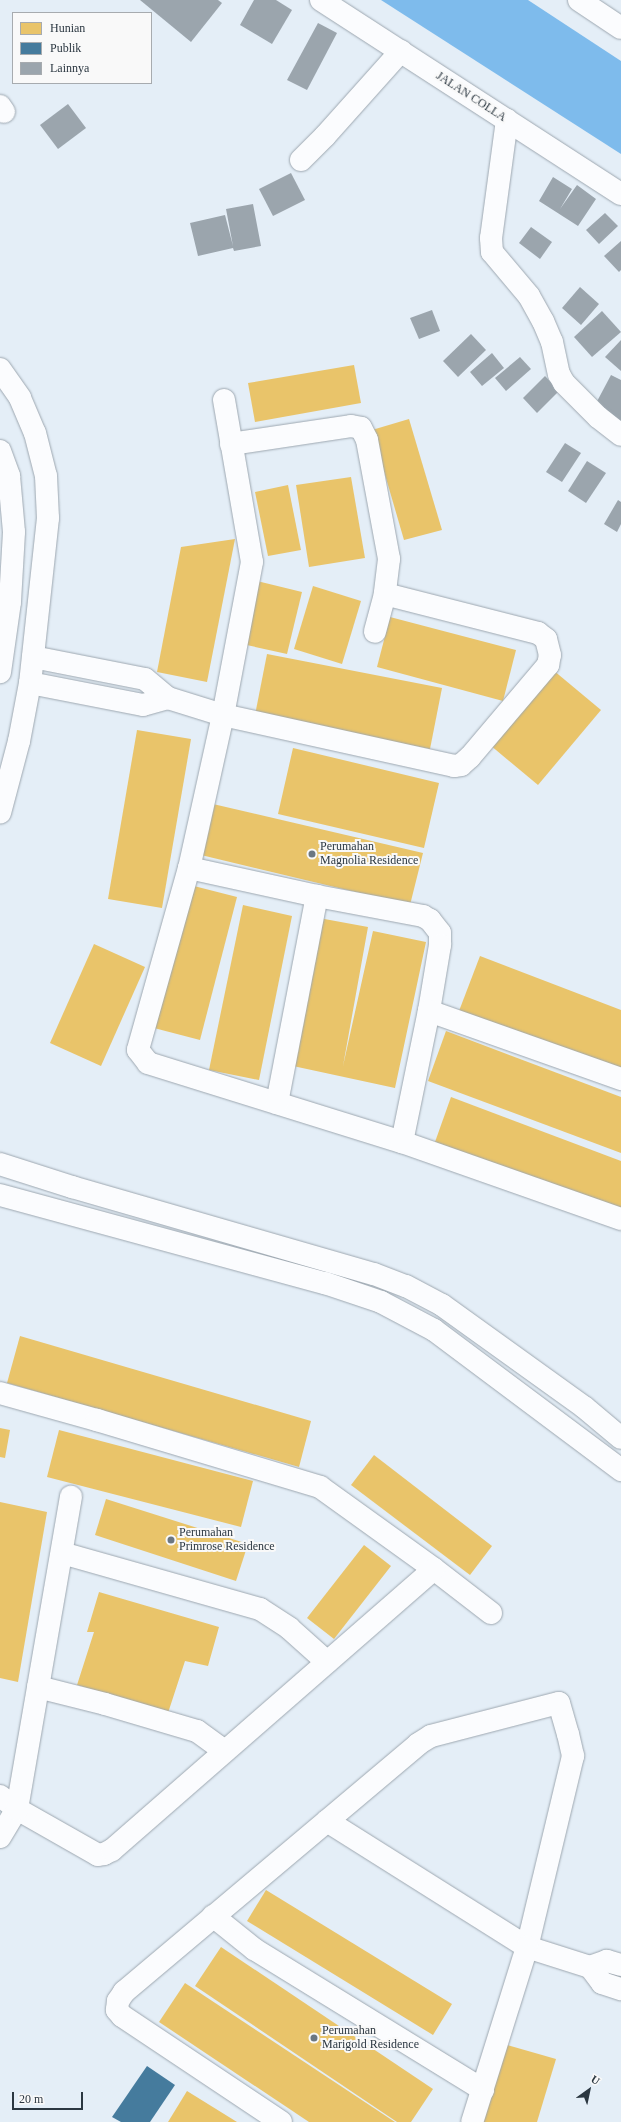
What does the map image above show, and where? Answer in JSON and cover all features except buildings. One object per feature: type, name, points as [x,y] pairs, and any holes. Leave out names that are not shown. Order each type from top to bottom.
[{"type":"street","name":"JALAN COLLA","points":[[321,0],[621,194]]},
{"type":"street","points":[[580,0],[621,28]]},
{"type":"street","points":[[301,160],[325,136],[402,51]]},
{"type":"street","points":[[507,120],[491,238],[492,252],[528,296],[543,321],[552,342],[559,374],[564,383],[598,417],[621,435]]},
{"type":"street","points":[[0,369],[20,398],[34,433],[46,476],[48,518],[30,683],[19,741],[0,813]]},
{"type":"street","points":[[224,400],[252,562],[223,715],[189,868],[138,1050],[148,1063],[402,1142],[621,1219]]},
{"type":"street","points":[[231,444],[351,426],[362,428],[367,440],[389,559],[385,594],[375,632]]},
{"type":"street","points":[[0,451],[9,476],[14,532],[10,602],[0,672]]},
{"type":"street","points":[[33,657],[145,679],[168,698],[223,715],[454,766],[462,765],[470,758],[548,665],[550,655],[546,639],[538,633],[385,594]]},
{"type":"street","points":[[30,683],[143,705],[168,698]]},
{"type":"street","points":[[189,868],[317,896],[423,916],[430,920],[440,933],[440,945],[429,1011],[402,1142]]},
{"type":"street","points":[[277,1103],[317,896]]},
{"type":"street","points":[[429,1011],[621,1079]]},
{"type":"street","points":[[0,1164],[374,1274],[406,1286],[442,1304],[584,1408],[621,1438]]},
{"type":"street","points":[[0,1194],[325,1283],[381,1302],[434,1330],[621,1470]]},
{"type":"street","points":[[0,1393],[97,1420],[320,1487],[434,1568],[491,1613]]},
{"type":"street","points":[[0,1837],[17,1809],[71,1497]]},
{"type":"street","points":[[62,1553],[260,1609],[289,1628],[327,1662]]},
{"type":"street","points":[[0,1796],[17,1809],[98,1855],[112,1850],[434,1568]]},
{"type":"street","points":[[38,1687],[106,1704],[197,1731],[225,1752]]},
{"type":"street","points":[[281,2122],[129,2020],[117,2010],[118,2001],[124,1992],[418,1744],[431,1736],[558,1703],[573,1756],[527,1947],[472,2122]]},
{"type":"street","points":[[327,1820],[527,1947],[590,1967],[602,1983],[621,1989]]},
{"type":"street","points":[[213,1916],[254,1949],[483,2090]]},
{"type":"street","points":[[590,1967],[607,1961],[621,1965]]},
{"type":"water","points":[[381,0],[528,0],[621,61],[621,154]]},
{"type":"place","name":"Perumahan Magnolia Residence","points":[[312,854]]},
{"type":"place","name":"Perumahan Primrose Residence","points":[[171,1540]]},
{"type":"place","name":"Perumahan Marigold Residence","points":[[314,2038]]}]
